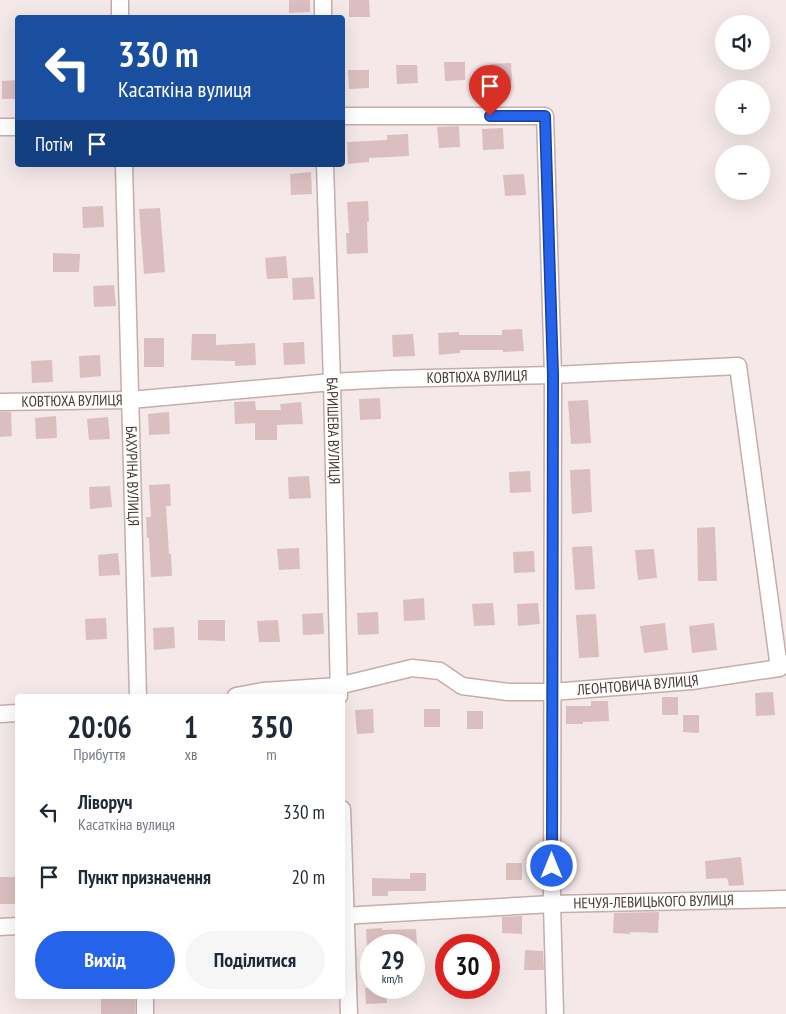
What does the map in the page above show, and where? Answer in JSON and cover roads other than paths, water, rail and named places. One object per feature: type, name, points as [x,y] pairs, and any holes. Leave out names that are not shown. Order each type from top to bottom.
[{"type":"street","points":[[120,0],[120,15]]},
{"type":"street","points":[[323,0],[323,15]]},
{"type":"street","points":[[345,116],[545,116],[553,375],[552,904],[555,1014]]},
{"type":"street","points":[[0,128],[15,128]]},
{"type":"street","name":"БАХУРІНА ВУЛИЦЯ","points":[[124,167],[138,694]]},
{"type":"street","name":"БАРИШЕВА ВУЛИЦЯ","points":[[325,167],[339,691]]},
{"type":"street","name":"КОВТЮХА ВУЛИЦЯ","points":[[0,402],[130,400],[332,382],[553,375],[738,366],[782,666]]},
{"type":"street","name":"ЛЕОНТОВИЧА ВУЛИЦЯ","points":[[247,694],[263,691],[339,691],[412,668],[440,670],[462,686],[508,692],[552,692],[692,681],[782,666]]},
{"type":"street","points":[[0,714],[15,714]]},
{"type":"street","name":"НЕЧУЯ-ЛЕВИЦЬКОГО ВУЛИЦЯ","points":[[345,916],[552,904],[786,899]]},
{"type":"street","points":[[0,927],[15,926]]},
{"type":"street","points":[[345,936],[349,1014]]},
{"type":"street","points":[[145,999],[145,1014]]}]
